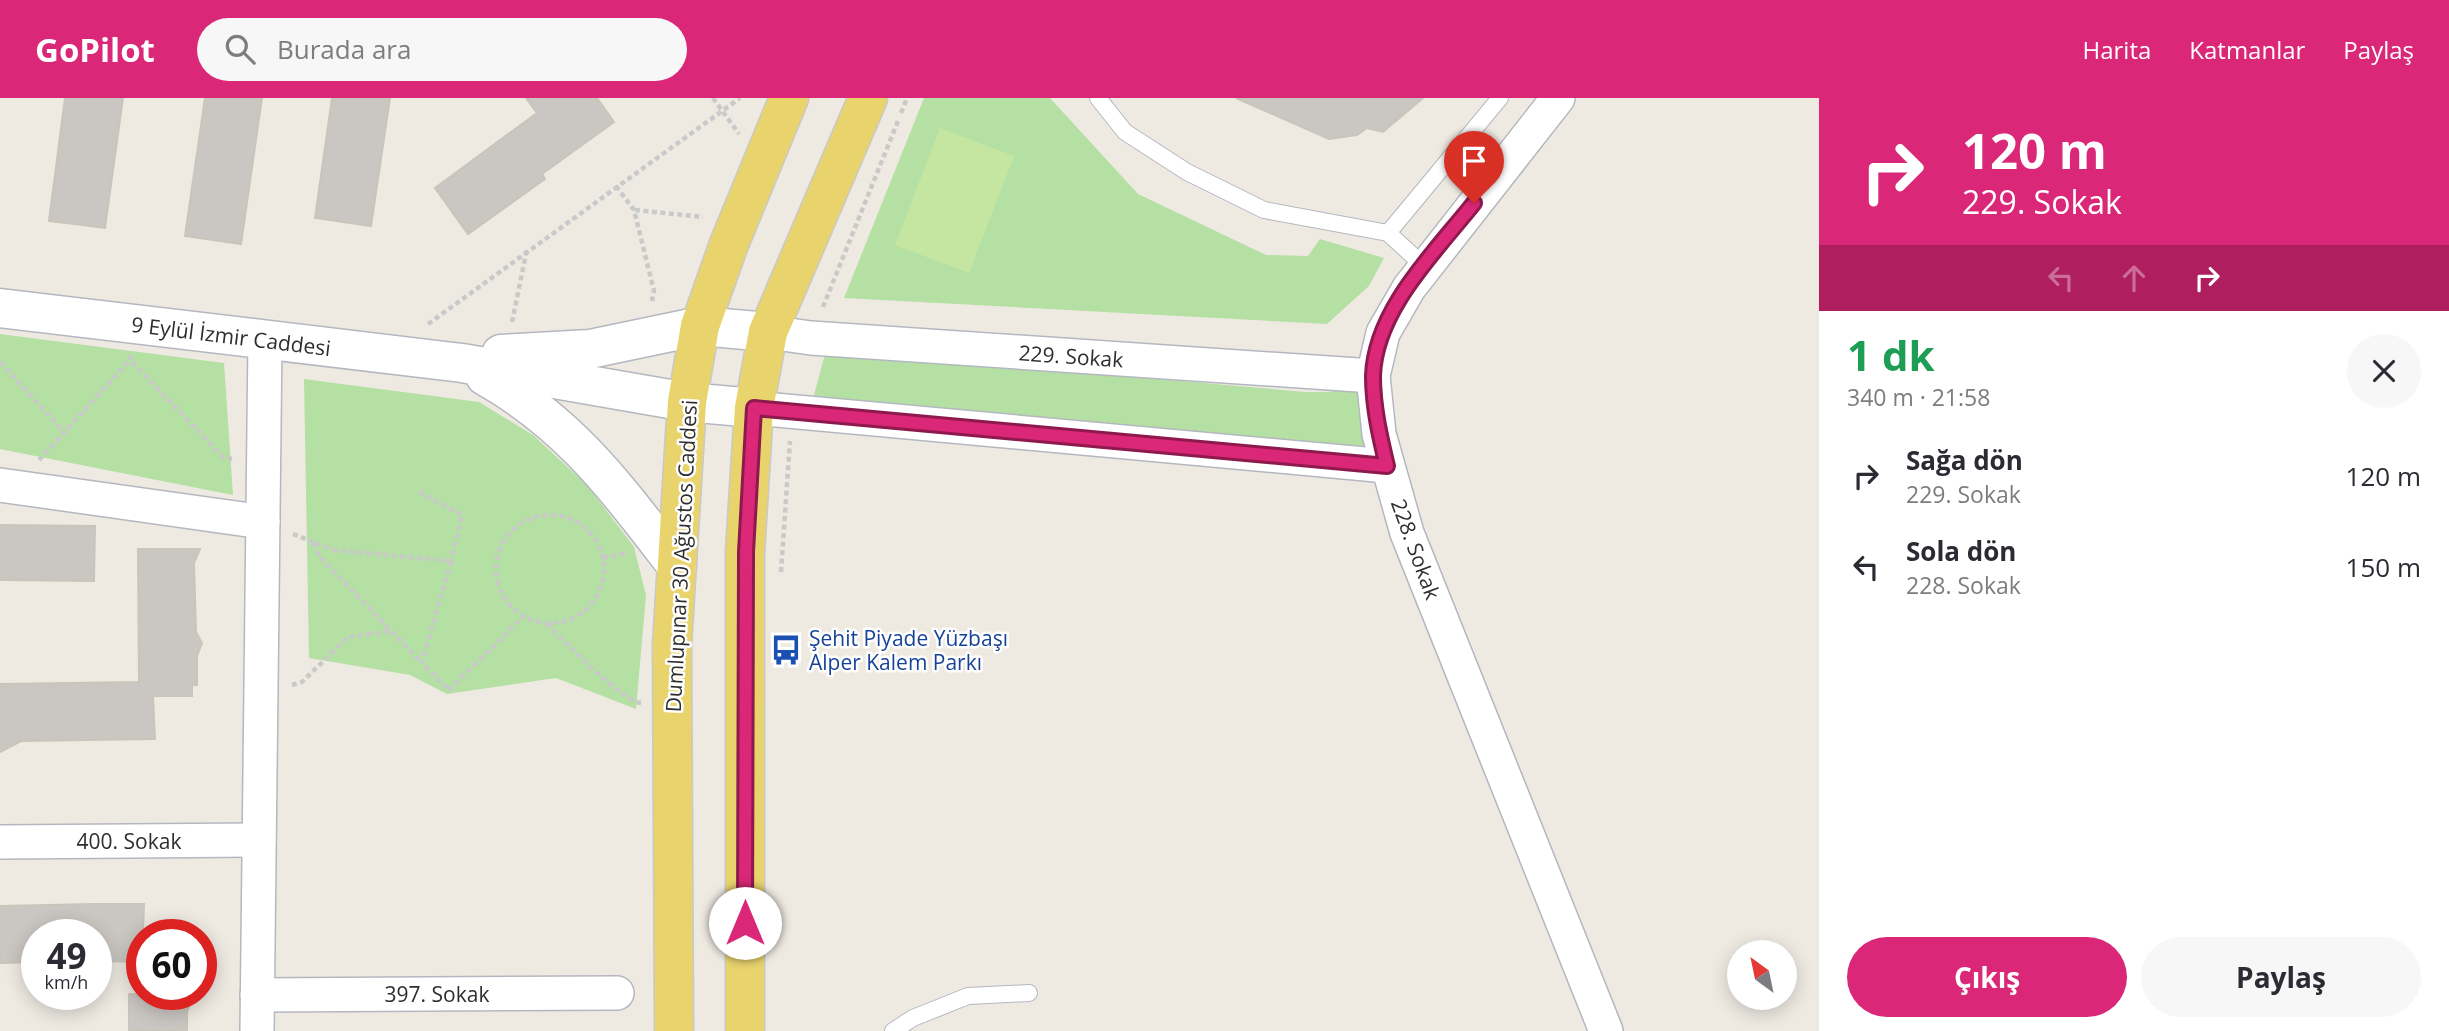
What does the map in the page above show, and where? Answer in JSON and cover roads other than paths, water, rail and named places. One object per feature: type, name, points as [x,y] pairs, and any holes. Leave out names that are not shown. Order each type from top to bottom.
[{"type":"main road","name":"Dumlupınar 30 Ağustos Caddesi","points":[[674,1031],[672,644],[687,401],[700,326],[789,98]]},
{"type":"main road","points":[[745,1031],[746,552],[754,408],[768,332],[868,98]]},
{"type":"main road","name":"9 Eylül İzmir Caddesi","points":[[0,308],[132,342],[265,340],[462,363],[687,401],[754,408]]},
{"type":"main road","name":"9 Eylül İzmir Caddesi","points":[[462,363],[505,354],[590,349],[645,340],[700,326],[768,332]]},
{"type":"main road","name":"9 Eylül İzmir Caddesi","points":[[462,363],[525,399],[564,430],[603,470],[677,566]]},
{"type":"street","name":"228. Sokak","points":[[1558,98],[1424,266],[1383,333],[1373,376],[1379,434],[1408,533],[1606,1031]]},
{"type":"street","name":"229. Sokak","points":[[768,332],[811,338],[1373,376]]},
{"type":"street","points":[[257,1031],[265,340]]},
{"type":"street","points":[[754,408],[1387,466]]},
{"type":"street","points":[[7,486],[263,522]]},
{"type":"street","name":"400. Sokak","points":[[0,842],[259,840]]},
{"type":"street","name":"397. Sokak","points":[[257,995],[617,993]]},
{"type":"lane","points":[[1098,98],[1125,132],[1187,172],[1264,210],[1388,233],[1424,266]]},
{"type":"lane","points":[[1388,233],[1500,98]]},
{"type":"lane","points":[[892,1031],[913,1018],[968,996],[1029,993]]},
{"type":"place","name":"Şehit Piyade Yüzbaşı Alper Kalem Parkı","points":[[786,650]]}]
